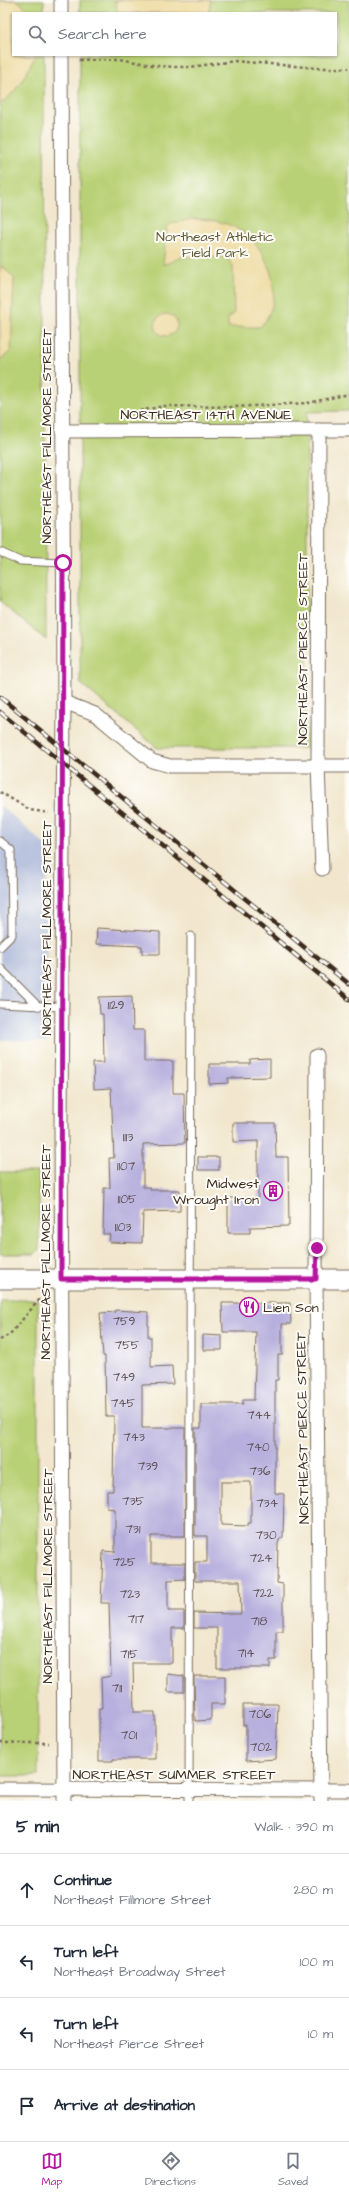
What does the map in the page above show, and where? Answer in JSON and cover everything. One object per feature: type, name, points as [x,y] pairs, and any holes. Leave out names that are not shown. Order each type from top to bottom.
[{"type":"main road","points":[[0,1279],[349,1279]]},
{"type":"street","points":[[61,0],[61,12]]},
{"type":"street","name":"NORTHEAST FILLMORE STREET","points":[[61,56],[64,702],[61,1279],[64,1795]]},
{"type":"street","name":"NORTHEAST 14TH AVENUE","points":[[62,430],[349,430]]},
{"type":"street","name":"NORTHEAST PIERCE STREET","points":[[319,430],[318,766],[322,869]]},
{"type":"street","points":[[64,702],[95,714],[152,761],[159,764],[170,766],[349,766]]},
{"type":"street","name":"NORTHEAST PIERCE STREET","points":[[317,1055],[316,1279],[321,1795]]},
{"type":"street","name":"NORTHEAST SUMMER STREET","points":[[0,1789],[64,1795],[321,1795],[349,1790]]},
{"type":"lane","points":[[0,552],[20,561],[63,563]]},
{"type":"lane","points":[[0,841],[12,850],[12,935],[0,946]]},
{"type":"lane","points":[[189,1795],[191,936]]},
{"type":"lane","points":[[0,968],[38,1006]]},
{"type":"lane","points":[[0,1004],[62,1007]]},
{"type":"path","points":[[79,60],[120,59],[157,66],[176,67],[190,67],[235,61],[319,68],[349,68]]},
{"type":"path","points":[[134,412],[164,406],[234,407],[308,403],[349,394]]},
{"type":"path","points":[[0,792],[30,810],[63,814]]},
{"type":"path","points":[[0,1340],[10,1334],[40,1299]]},
{"type":"path","points":[[0,1743],[63,1742]]},
{"type":"shaded area","points":[[0,805],[46,846],[47,1041],[0,1040]]},
{"type":"green space","points":[[0,0],[44,0],[44,12],[12,12],[12,56],[44,56],[46,640],[0,602]]},
{"type":"green space","name":"Northeast Athletic Field Park","points":[[80,0],[349,0],[349,411],[307,412],[307,748],[157,748],[80,683],[80,56],[337,56],[337,12],[80,12]]},
{"type":"green space","points":[[0,1172],[39,1172],[39,1249],[35,1254],[0,1254]]},
{"type":"green space","points":[[0,1300],[38,1300],[38,1776],[0,1776]]},
{"type":"sand","points":[[17,0],[30,12],[12,12],[12,56],[35,56],[17,88],[0,104],[0,1]]},
{"type":"sand","points":[[116,0],[211,0],[208,12],[117,12]]},
{"type":"sand","points":[[191,219],[211,220],[229,225],[241,231],[251,239],[260,250],[267,262],[272,276],[274,290],[268,316],[260,327],[228,327],[228,318],[234,314],[233,265],[226,257],[182,257],[163,265],[167,228],[171,224]]},
{"type":"sand","points":[[0,267],[3,267],[14,278],[11,351],[0,360]]},
{"type":"sand","points":[[166,314],[170,315],[176,321],[176,329],[170,335],[166,336],[162,335],[156,329],[155,325],[156,321],[162,315]]},
{"type":"building","points":[[97,928],[160,932],[160,954],[142,954],[142,946],[96,944]]},
{"type":"building","points":[[132,996],[133,1030],[144,1030],[144,1061],[173,1061],[173,1093],[184,1093],[185,1143],[143,1144],[143,1187],[150,1187],[150,1190],[180,1190],[180,1211],[143,1212],[142,1243],[109,1242],[110,1234],[103,1234],[104,1188],[110,1188],[109,1158],[114,1158],[111,1088],[94,1089],[93,1062],[104,1062],[103,1014],[100,1014],[99,997]]},
{"type":"building","points":[[270,1059],[270,1077],[228,1078],[228,1083],[209,1084],[209,1064],[250,1064],[250,1060]]},
{"type":"building","points":[[233,1123],[275,1123],[276,1157],[288,1157],[289,1226],[250,1227],[250,1233],[228,1233],[228,1198],[258,1198],[258,1141],[233,1142]]},
{"type":"building","points":[[198,1157],[219,1157],[219,1170],[198,1170]]},
{"type":"building","points":[[222,1303],[290,1303],[291,1324],[282,1324],[282,1355],[278,1355],[278,1380],[275,1380],[275,1493],[284,1494],[283,1537],[279,1540],[278,1544],[277,1583],[283,1584],[283,1631],[276,1631],[276,1660],[270,1660],[270,1668],[217,1668],[217,1628],[194,1628],[194,1613],[241,1614],[240,1581],[195,1581],[195,1562],[207,1562],[207,1536],[195,1536],[195,1428],[201,1428],[201,1404],[243,1404],[243,1400],[254,1400],[256,1332],[223,1332]],"holes":[[[221,1482],[251,1482],[251,1523],[248,1523],[248,1526],[221,1525]]]},
{"type":"building","points":[[115,1310],[148,1312],[148,1337],[151,1337],[151,1367],[172,1366],[173,1384],[142,1385],[142,1428],[185,1428],[185,1536],[151,1536],[151,1563],[185,1563],[185,1579],[168,1580],[168,1611],[184,1611],[184,1628],[172,1628],[172,1663],[133,1663],[134,1712],[155,1712],[155,1759],[113,1759],[113,1761],[99,1761],[99,1708],[102,1708],[101,1678],[111,1676],[109,1603],[101,1603],[103,1551],[115,1552],[115,1509],[107,1508],[107,1491],[113,1491],[114,1416],[106,1416],[105,1356],[103,1356],[100,1313],[115,1312]]},
{"type":"building","points":[[203,1335],[222,1336],[222,1350],[203,1350]]},
{"type":"building","points":[[168,1674],[184,1676],[184,1692],[168,1692]]},
{"type":"building","points":[[194,1676],[225,1676],[225,1704],[211,1704],[211,1720],[195,1721]]},
{"type":"building","points":[[243,1704],[278,1704],[276,1759],[246,1761],[246,1725],[243,1725]]},
{"type":"railway","points":[[0,697],[349,984]]},
{"type":"railway","points":[[0,712],[349,999]]},
{"type":"place","name":"Midwest Wrought Iron","points":[[273,1191]]},
{"type":"place","name":"Lien Son","points":[[249,1307]]},
{"type":"route","points":[[63,563],[64,702],[61,1279],[316,1279],[317,1248]]}]
